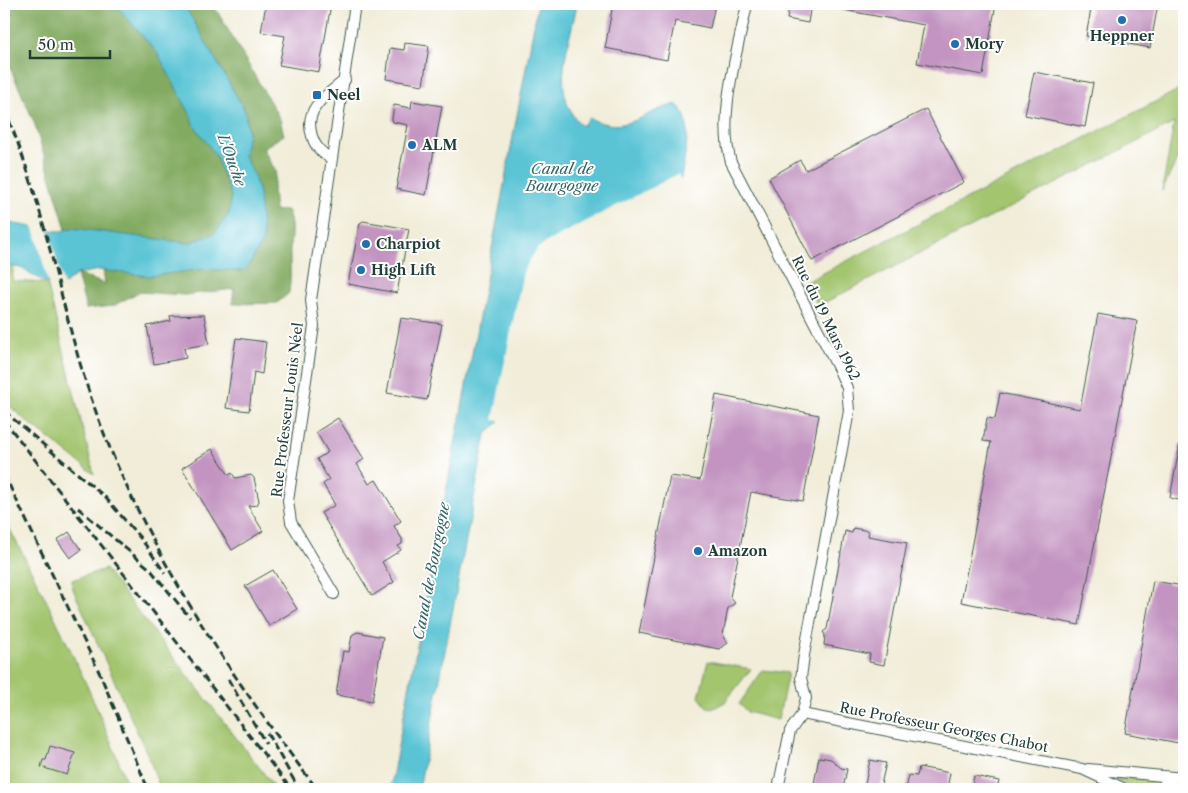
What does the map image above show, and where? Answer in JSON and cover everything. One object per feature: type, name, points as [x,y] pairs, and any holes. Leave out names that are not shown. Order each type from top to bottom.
[{"type":"street","name":"Rue Professeur Louis Néel","points":[[334,594],[291,522],[288,501],[314,326],[311,300],[355,4]]},
{"type":"street","name":"Rue du 19 Mars 1962","points":[[747,4],[728,102],[726,145],[731,162],[839,370],[847,388],[849,412],[808,630],[801,678],[806,698],[802,714]]},
{"type":"street","points":[[332,159],[322,154],[313,138],[309,124],[311,111],[322,97],[345,80]]},
{"type":"street","points":[[778,789],[790,731],[802,714]]},
{"type":"street","name":"Rue Professeur Georges Chabot","points":[[802,714],[1082,768],[1180,778]]},
{"type":"street","name":"Rue Professeur Georges Chabot","points":[[1082,768],[1125,789]]},
{"type":"street","name":"Rue Professeur Georges Chabot","points":[[1161,789],[1166,782],[1180,778]]},
{"type":"green space","points":[[4,4],[115,4],[158,54],[191,116],[193,124],[215,154],[231,195],[229,214],[214,234],[189,243],[72,228],[66,229],[34,122],[4,54]]},
{"type":"green space","points":[[184,4],[213,4],[280,119],[284,135],[263,148],[276,172],[273,190],[275,211],[287,210],[291,222],[289,293],[277,303],[232,304],[234,289],[185,295],[139,292],[113,306],[86,309],[77,274],[105,284],[103,270],[150,276],[204,269],[242,271],[264,235],[261,227],[259,193],[254,175],[244,155],[248,132],[245,111]]},
{"type":"green space","points":[[1184,87],[1184,145],[1162,191],[1174,123],[818,306],[806,282]]},
{"type":"green space","points":[[4,265],[14,266],[12,281],[47,283],[94,474],[19,415],[4,400]]},
{"type":"green space","points":[[4,518],[87,685],[129,789],[4,789]]},
{"type":"green space","points":[[105,569],[276,789],[160,789],[149,758],[73,589],[72,580]]},
{"type":"green space","points":[[708,661],[751,669],[725,702],[714,708],[707,707],[699,697]]},
{"type":"green space","points":[[763,670],[788,673],[778,720],[747,712],[739,704]]},
{"type":"green space","points":[[1113,775],[1157,779],[1158,781],[1154,789],[1134,789],[1112,777]]},
{"type":"water","name":"L'Ouche","points":[[115,4],[184,4],[245,111],[248,132],[244,156],[254,175],[259,194],[263,241],[247,268],[242,271],[204,269],[150,276],[99,270],[77,274],[65,284],[47,283],[21,268],[4,265],[4,222],[32,227],[35,230],[61,231],[72,228],[189,243],[214,234],[229,214],[231,195],[215,154],[193,124],[191,116],[158,54]]},
{"type":"water","name":"Canal de Bourgogne","points":[[538,4],[577,4],[564,68],[564,84],[566,99],[572,113],[582,126],[589,118],[602,123],[624,124],[676,104],[686,119],[687,128],[686,149],[681,178],[553,243],[542,251],[527,273],[498,423],[486,434],[419,789],[390,789]]},
{"type":"pier","points":[[678,174],[681,181],[554,245],[536,261],[530,274],[501,421],[493,420],[523,272],[538,248]]},
{"type":"pier","points":[[33,224],[35,227],[48,228],[64,286],[49,285]]},
{"type":"building","points":[[266,4],[292,4],[330,10],[319,72],[279,65],[285,36],[261,32]]},
{"type":"building","points":[[613,4],[715,5],[710,28],[675,21],[667,60],[605,48]]},
{"type":"building","points":[[793,4],[811,4],[808,23],[787,19],[789,6]]},
{"type":"building","name":"Mory","points":[[833,4],[996,4],[983,75],[917,63],[924,25],[833,8]]},
{"type":"building","name":"Heppner","points":[[1092,4],[1158,4],[1150,48],[1086,36]]},
{"type":"building","points":[[405,43],[429,46],[423,85],[386,79],[390,48],[404,50]]},
{"type":"building","points":[[1034,72],[1093,83],[1085,127],[1025,115]]},
{"type":"building","points":[[412,101],[442,106],[426,195],[396,189],[408,125],[393,122],[394,105],[411,108]]},
{"type":"building","points":[[926,109],[964,182],[812,261],[769,178],[800,160],[806,170]]},
{"type":"building","points":[[363,221],[409,229],[397,293],[348,284],[360,223]]},
{"type":"building","points":[[1098,314],[1137,321],[1079,625],[961,602],[991,442],[983,441],[987,418],[995,419],[1000,393],[1080,409]]},
{"type":"building","points":[[204,315],[209,344],[184,348],[186,358],[154,364],[147,326],[171,321],[170,316]]},
{"type":"building","points":[[401,318],[442,324],[427,400],[387,393]]},
{"type":"building","points":[[236,338],[266,342],[262,374],[254,372],[249,411],[226,408]]},
{"type":"building","name":"Amazon","points":[[716,395],[819,415],[803,501],[751,492],[730,597],[735,603],[728,608],[723,635],[728,643],[719,649],[639,633],[670,476],[700,480]]},
{"type":"building","points":[[338,418],[364,459],[357,464],[369,484],[376,480],[401,521],[394,526],[402,539],[402,544],[398,546],[401,550],[382,562],[394,582],[372,596],[321,513],[335,505],[323,484],[329,480],[317,459],[328,452],[316,432]]},
{"type":"building","points":[[1180,444],[1184,445],[1184,501],[1170,498]]},
{"type":"building","points":[[212,449],[229,475],[232,473],[235,478],[251,475],[254,478],[259,501],[257,505],[248,506],[263,531],[232,550],[182,468]]},
{"type":"building","points":[[853,528],[869,531],[868,536],[907,543],[884,665],[869,662],[870,654],[824,645],[825,635],[823,632],[827,629],[845,531],[852,533]]},
{"type":"building","points":[[69,532],[81,550],[70,558],[57,540]]},
{"type":"building","points":[[273,570],[297,609],[269,626],[245,586]]},
{"type":"building","points":[[1153,581],[1184,586],[1184,744],[1125,733]]},
{"type":"building","points":[[357,632],[383,637],[372,701],[336,695],[343,651],[349,652],[352,635]]},
{"type":"building","points":[[50,746],[75,753],[67,775],[41,767],[43,760],[46,760]]},
{"type":"building","points":[[819,757],[831,759],[841,768],[847,769],[843,789],[813,789]]},
{"type":"building","points":[[870,760],[886,763],[880,789],[864,789]]},
{"type":"building","points":[[919,767],[950,773],[947,789],[906,789],[909,775],[917,776]]},
{"type":"building","points":[[974,776],[999,781],[997,789],[971,789]]},
{"type":"railway","points":[[4,109],[30,178],[89,392],[109,446],[132,499],[158,550],[217,649],[249,697],[317,789]]},
{"type":"railway","points":[[4,411],[105,497],[142,540],[165,573]]},
{"type":"railway","points":[[4,420],[291,789]]},
{"type":"railway","points":[[4,474],[100,674],[148,789]]},
{"type":"railway","points":[[78,508],[150,569],[190,618]]},
{"type":"railway","points":[[228,679],[266,744]]},
{"type":"railway","points":[[267,733],[299,789]]},
{"type":"place","name":"Heppner","points":[[1122,20]]},
{"type":"place","name":"Mory","points":[[955,44]]},
{"type":"place","name":"Neel","points":[[317,95]]},
{"type":"place","name":"ALM","points":[[412,145]]},
{"type":"place","name":"Charpiot","points":[[366,244]]},
{"type":"place","name":"High Lift","points":[[361,270]]},
{"type":"place","name":"Amazon","points":[[698,551]]}]
